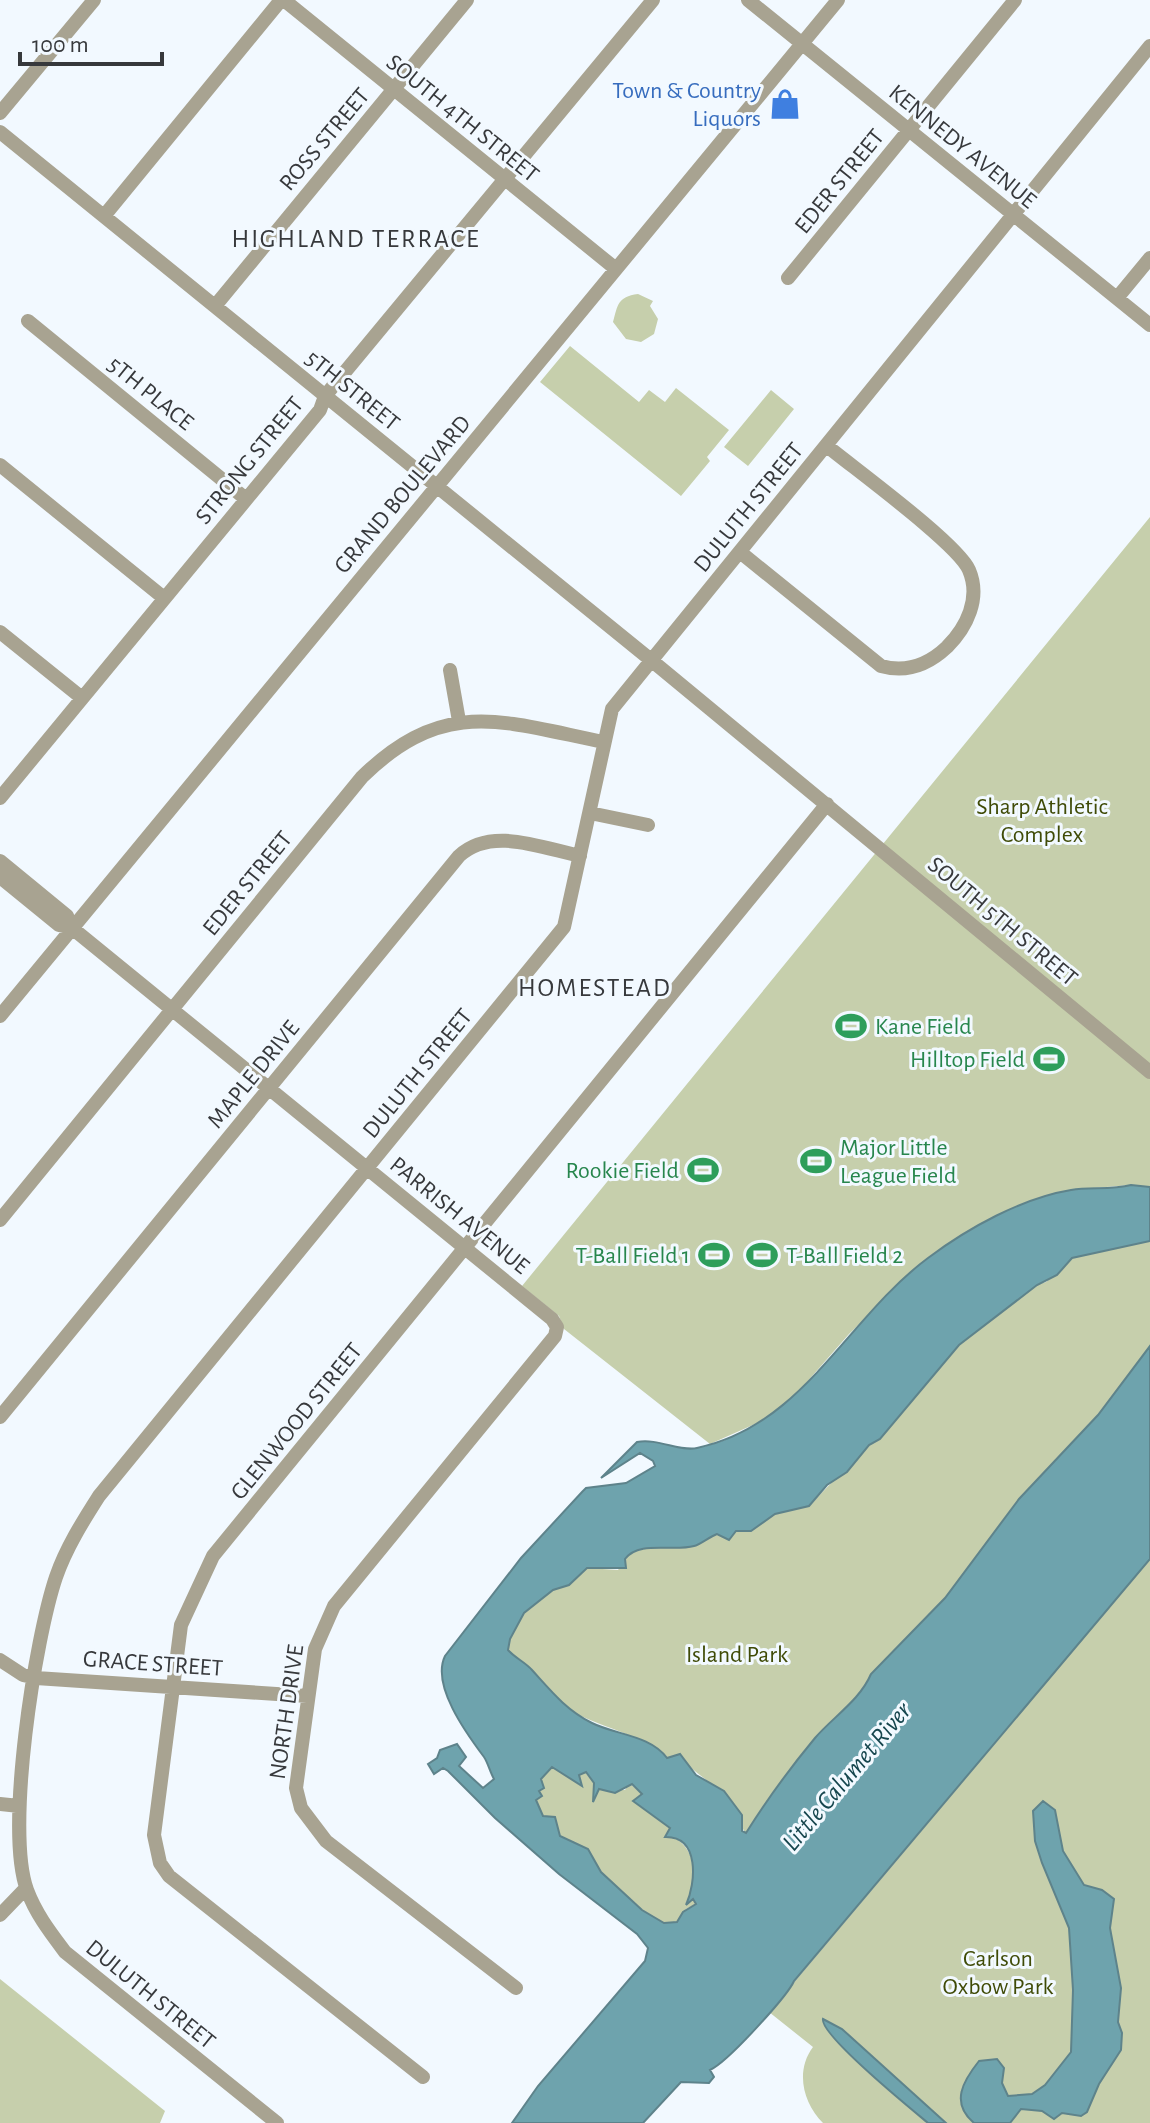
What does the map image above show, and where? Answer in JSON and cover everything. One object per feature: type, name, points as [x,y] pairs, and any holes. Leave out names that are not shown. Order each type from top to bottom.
[{"type":"street","points":[[0,113],[94,0]]},
{"type":"street","points":[[104,216],[282,0]]},
{"type":"street","name":"SOUTH 4TH STREET","points":[[282,0],[616,269]]},
{"type":"street","name":"ROSS STREET","points":[[215,306],[467,0]]},
{"type":"street","name":"STRONG STREET","points":[[0,798],[320,410],[325,396],[653,0]]},
{"type":"street","name":"KENNEDY AVENUE","points":[[748,0],[1150,325]]},
{"type":"street","name":"GRAND BOULEVARD","points":[[0,1016],[838,0]]},
{"type":"street","name":"EDER STREET","points":[[788,278],[1015,0]]},
{"type":"street","name":"DULUTH STREET","points":[[277,2123],[65,1952],[43,1923],[26,1888],[19,1851],[19,1806],[46,1610],[58,1573],[99,1496],[564,927],[612,709],[1150,46]]},
{"type":"street","name":"5TH STREET","points":[[0,132],[827,804]]},
{"type":"street","points":[[1117,298],[1150,258]]},
{"type":"street","name":"5TH PLACE","points":[[28,321],[246,499]]},
{"type":"street","points":[[740,552],[881,666],[908,669],[927,662],[954,640],[971,610],[974,592],[966,563],[827,446]]},
{"type":"street","points":[[0,465],[164,598]]},
{"type":"street","points":[[0,632],[82,698]]},
{"type":"street","points":[[450,670],[459,721]]},
{"type":"street","name":"EDER STREET","points":[[0,1220],[362,777],[389,751],[410,738],[459,721],[503,723],[604,742]]},
{"type":"street","name":"SOUTH 5TH STREET","points":[[827,804],[1150,1072]]},
{"type":"street","name":"GLENWOOD STREET","points":[[423,2077],[169,1876],[160,1863],[154,1835],[181,1625],[213,1556],[827,804]]},
{"type":"street","points":[[590,813],[648,825]]},
{"type":"street","name":"MAPLE DRIVE","points":[[0,1417],[466,849],[477,843],[498,840],[580,856]]},
{"type":"street","name":"PARRISH AVENUE","points":[[0,861],[67,916],[72,928]]},
{"type":"street","name":"PARRISH AVENUE","points":[[0,877],[59,925],[72,928],[466,1248],[552,1319],[557,1327]]},
{"type":"street","name":"NORTH DRIVE","points":[[516,1988],[314,1829],[301,1808],[296,1788],[315,1649],[334,1606],[555,1336],[557,1327]]},
{"type":"street","name":"GRACE STREET","points":[[0,1660],[23,1675],[36,1678],[307,1696]]},
{"type":"street","points":[[0,1804],[19,1806]]},
{"type":"street","points":[[0,1915],[26,1888]]},
{"type":"green space","points":[[638,294],[653,301],[650,306],[658,319],[654,334],[641,342],[626,339],[613,322],[622,300]]},
{"type":"green space","points":[[570,346],[639,402],[649,390],[665,402],[676,388],[729,430],[707,457],[710,461],[681,496],[540,382]]},
{"type":"green space","points":[[771,390],[794,409],[748,466],[724,447]]},
{"type":"green space","name":"Sharp Athletic Complex","points":[[1150,517],[1150,1187],[1131,1185],[1069,1190],[997,1216],[930,1256],[849,1334],[785,1407],[710,1444],[564,1329],[559,1316],[522,1286]]},
{"type":"green space","name":"Island Park","points":[[1150,1241],[1150,1346],[1098,1415],[1019,1499],[945,1598],[871,1674],[853,1700],[815,1738],[746,1833],[737,1812],[723,1795],[675,1755],[667,1758],[649,1744],[565,1707],[529,1667],[508,1650],[510,1639],[524,1613],[553,1590],[569,1585],[587,1568],[618,1570],[630,1553],[648,1548],[681,1548],[717,1534],[729,1540],[736,1531],[751,1531],[775,1514],[809,1506],[869,1444],[880,1439],[959,1345],[1036,1285],[1046,1282],[1072,1258]]},
{"type":"green space","name":"Carlson Oxbow Park","points":[[1150,1559],[1150,2123],[823,2123],[810,2106],[804,2086],[804,2066],[813,2047],[769,2012]]},
{"type":"green space","points":[[552,1767],[559,1768],[579,1785],[579,1775],[585,1772],[594,1783],[593,1801],[599,1789],[625,1790],[629,1783],[642,1794],[633,1801],[670,1828],[666,1836],[683,1844],[689,1852],[694,1872],[694,1883],[686,1902],[693,1899],[696,1904],[686,1909],[677,1922],[664,1923],[642,1910],[601,1872],[588,1849],[560,1836],[555,1817],[543,1817],[536,1800],[539,1789],[544,1787],[541,1779]]},
{"type":"green space","points":[[0,1979],[165,2111],[160,2123],[0,2123]]},
{"type":"water","name":"Little Calumet River","points":[[1150,1187],[1150,1241],[1072,1258],[1057,1275],[1037,1285],[959,1345],[880,1439],[869,1445],[847,1472],[827,1485],[809,1506],[775,1514],[751,1531],[736,1531],[729,1540],[717,1534],[686,1548],[639,1550],[625,1559],[626,1568],[587,1568],[569,1585],[553,1590],[524,1613],[510,1639],[508,1650],[511,1653],[583,1718],[642,1740],[660,1750],[667,1758],[680,1754],[696,1775],[724,1791],[742,1815],[742,1831],[746,1833],[815,1738],[853,1700],[871,1674],[945,1598],[1019,1499],[1098,1415],[1150,1346],[1150,1559],[770,2013],[743,2042],[710,2070],[714,2077],[709,2083],[681,2082],[643,2123],[512,2123],[538,2086],[645,1961],[648,1948],[637,1934],[559,1874],[495,1818],[448,1771],[443,1768],[434,1774],[428,1764],[437,1758],[440,1750],[457,1744],[466,1757],[459,1766],[483,1788],[494,1779],[446,1694],[442,1668],[445,1656],[521,1558],[586,1488],[626,1483],[655,1466],[653,1461],[640,1453],[601,1478],[637,1442],[690,1449],[734,1436],[766,1417],[795,1394],[899,1282],[960,1236],[1015,1207],[1052,1194],[1078,1189]],"holes":[[[552,1767],[582,1786],[579,1775],[586,1772],[594,1783],[593,1802],[599,1789],[615,1793],[632,1784],[642,1794],[633,1801],[670,1828],[665,1837],[676,1839],[690,1852],[693,1874],[686,1905],[693,1899],[696,1904],[683,1912],[677,1922],[664,1923],[642,1910],[601,1872],[588,1849],[560,1836],[555,1817],[543,1816],[536,1800],[542,1796],[539,1791],[544,1788],[541,1779]]]},
{"type":"water","points":[[1043,1801],[1055,1810],[1063,1851],[1084,1885],[1102,1890],[1114,1899],[1110,1928],[1121,1988],[1118,2022],[1122,2033],[1121,2050],[1099,2084],[1087,2112],[1081,2116],[1062,2113],[1054,2119],[1042,2111],[1021,2109],[1010,2123],[974,2123],[962,2108],[961,2100],[964,2084],[979,2061],[997,2059],[1004,2068],[1002,2083],[1008,2096],[1032,2094],[1045,2085],[1071,2052],[1073,1990],[1069,1928],[1035,1841],[1033,1811]]},
{"type":"water","points":[[823,2019],[842,2029],[946,2123],[928,2123],[904,2103],[836,2040]]},
{"type":"place","name":"Town & Country Liquors","points":[[785,104]]},
{"type":"place","name":"Kane Field","points":[[851,1026]]},
{"type":"place","name":"Hilltop Field","points":[[1049,1059]]},
{"type":"place","name":"Major Little League Field","points":[[816,1161]]},
{"type":"place","name":"Rookie Field","points":[[703,1170]]},
{"type":"place","name":"T-Ball Field 1","points":[[714,1255]]},
{"type":"place","name":"T-Ball Field 2","points":[[762,1255]]},
{"type":"district","name":"HIGHLAND TERRACE","points":[[356,238]]},
{"type":"district","name":"HOMESTEAD","points":[[595,987]]}]
